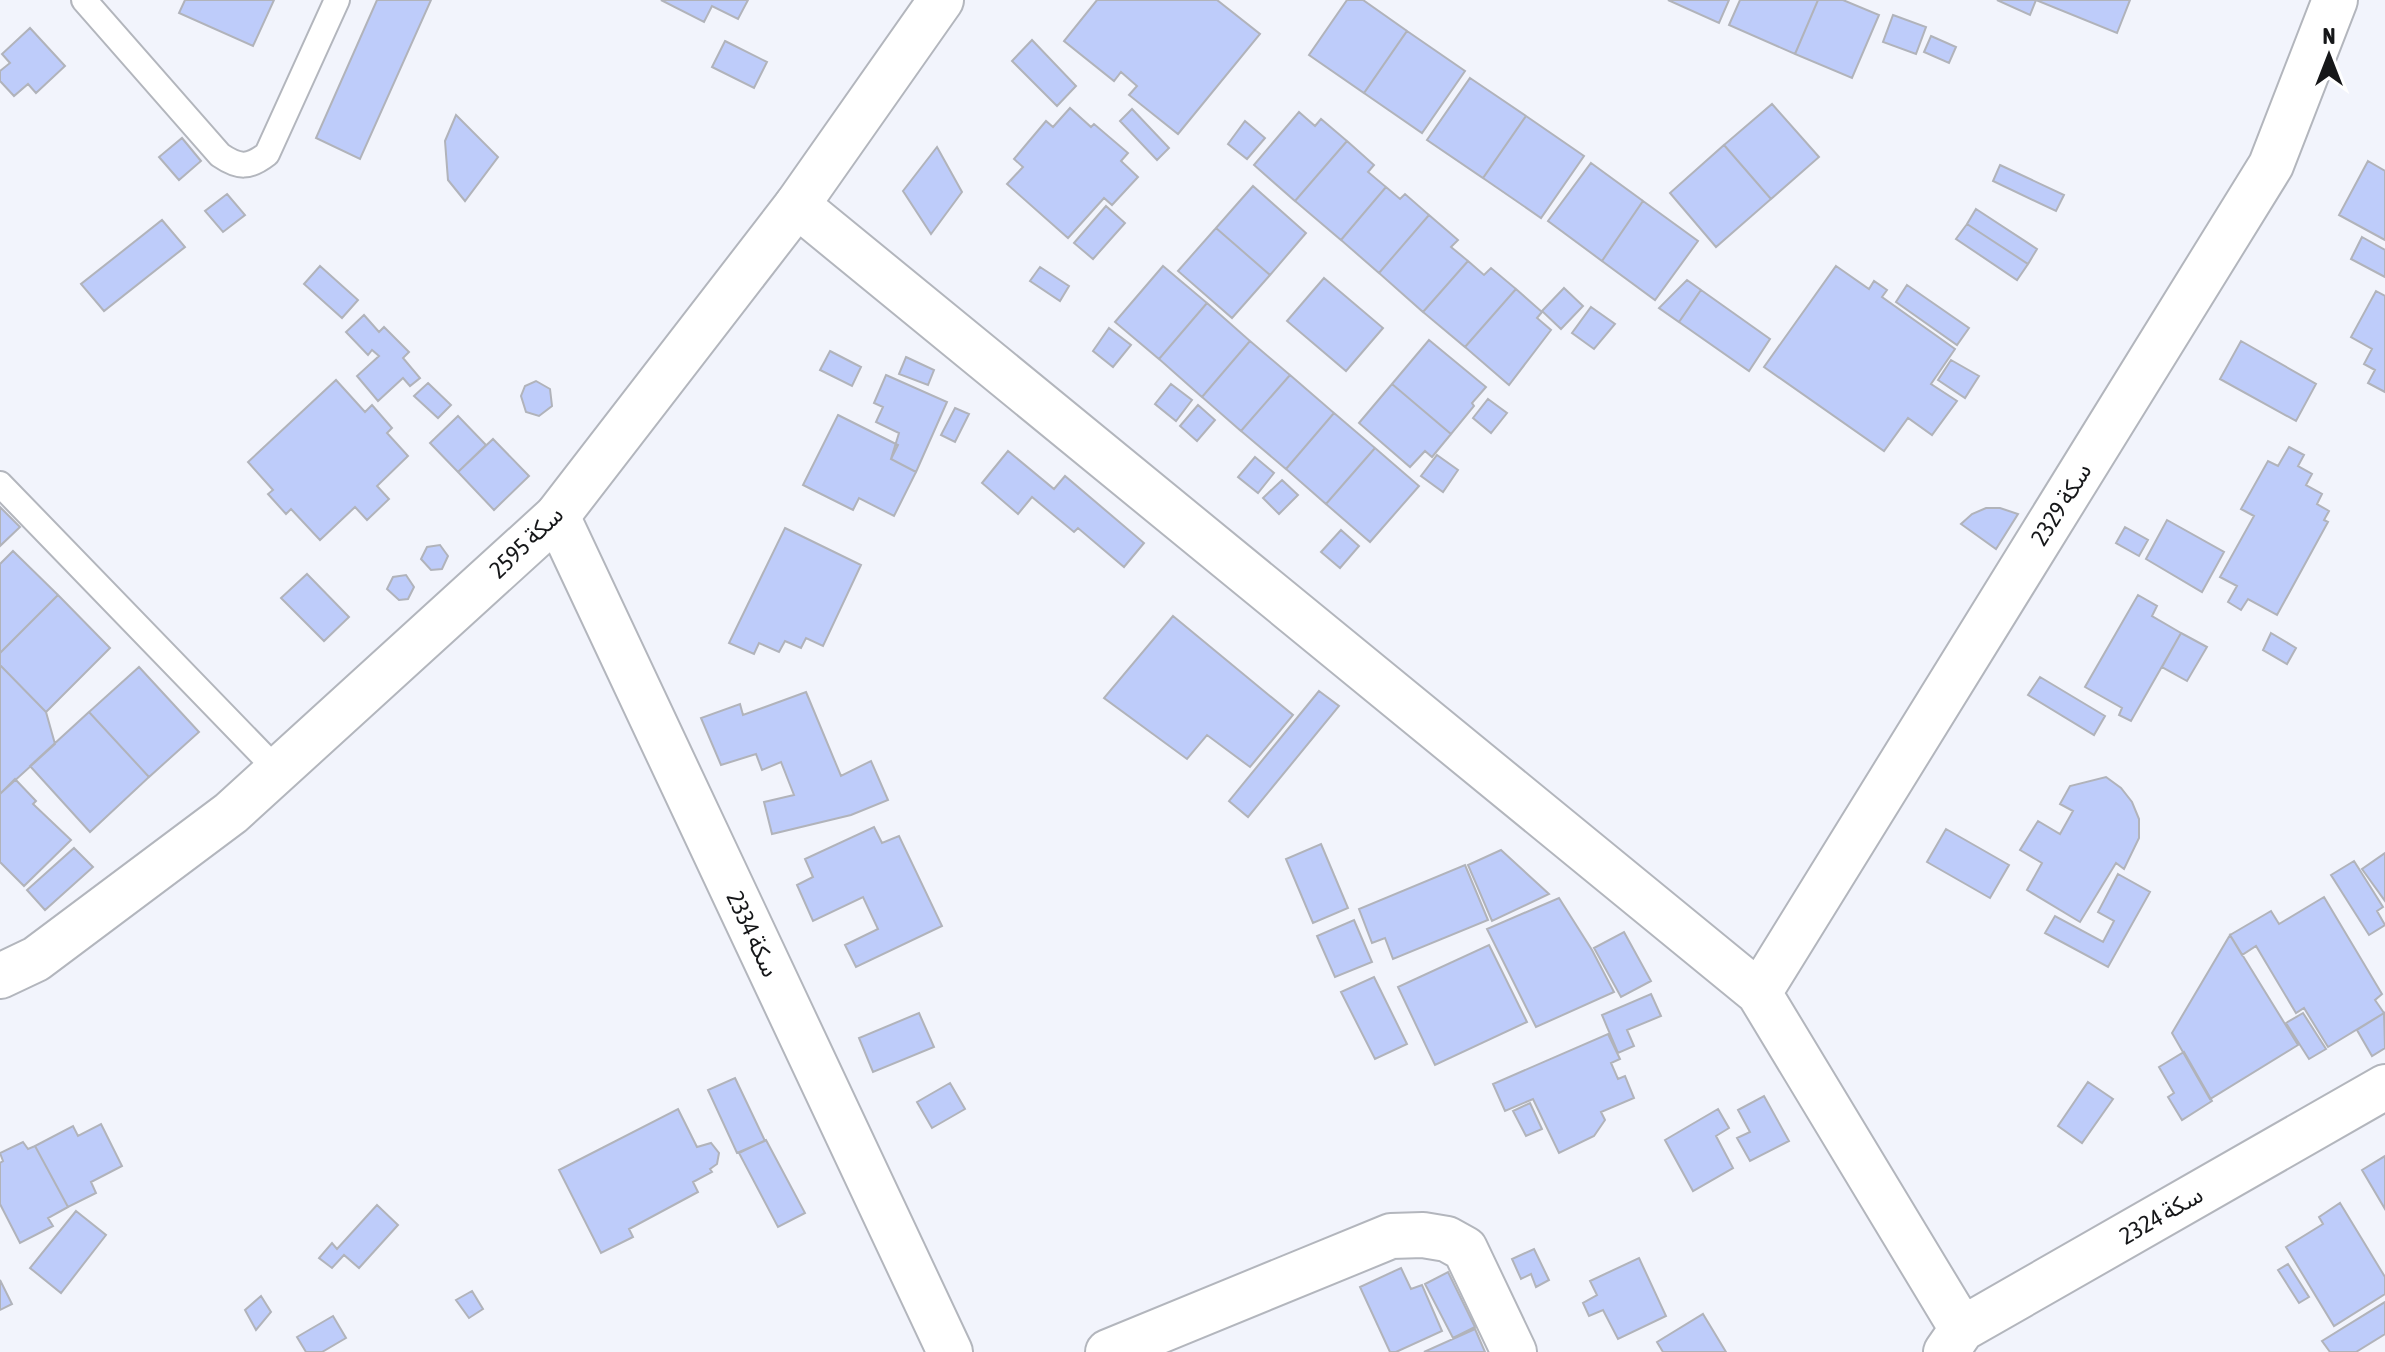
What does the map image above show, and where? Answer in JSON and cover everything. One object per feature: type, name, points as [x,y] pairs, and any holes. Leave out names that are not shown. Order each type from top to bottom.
[{"type":"street","name":"سكة 2329","points":[[1759,993],[2271,165],[2335,0]]},
{"type":"street","name":"سكة 2595","points":[[0,976],[48,950],[231,813],[557,516],[797,205],[937,1]]},
{"type":"street","points":[[797,205],[1759,993],[1954,1340]]},
{"type":"street","name":"سكة 2334","points":[[557,516],[950,1352]]},
{"type":"street","name":"سكة 2324","points":[[1954,1340],[2385,1087]]},
{"type":"street","points":[[1108,1352],[1391,1236],[1423,1235],[1447,1239],[1465,1249],[1514,1352]]},
{"type":"lane","points":[[84,0],[220,155],[235,165],[253,165],[267,154],[337,0]]},
{"type":"lane","points":[[0,484],[278,771]]},
{"type":"building","points":[[185,0],[274,0],[253,46],[179,13]]},
{"type":"building","points":[[377,0],[431,0],[360,159],[316,138]]},
{"type":"building","points":[[661,0],[748,0],[738,19],[712,6],[704,22]]},
{"type":"building","points":[[1097,0],[1217,0],[1260,34],[1178,134],[1129,95],[1137,86],[1121,72],[1114,81],[1064,41]]},
{"type":"building","points":[[1347,0],[1363,0],[1407,31],[1364,93],[1309,55]]},
{"type":"building","points":[[1668,0],[1729,0],[1719,23]]},
{"type":"building","points":[[1740,0],[1818,0],[1795,54],[1729,25]]},
{"type":"building","points":[[1818,0],[1843,0],[1879,15],[1852,78],[1795,54]]},
{"type":"building","points":[[1997,0],[2036,0],[2030,15]]},
{"type":"building","points":[[2036,0],[2130,0],[2117,33]]},
{"type":"building","points":[[1893,15],[1926,27],[1916,54],[1883,42]]},
{"type":"building","points":[[30,28],[65,66],[36,93],[28,84],[14,96],[0,81],[0,71],[10,63],[2,54]]},
{"type":"building","points":[[1407,31],[1465,71],[1422,133],[1364,93]]},
{"type":"building","points":[[1931,36],[1956,47],[1949,63],[1924,52]]},
{"type":"building","points":[[1032,40],[1076,86],[1057,106],[1012,61]]},
{"type":"building","points":[[725,41],[767,62],[754,88],[712,67]]},
{"type":"building","points":[[1470,78],[1526,116],[1483,178],[1427,140]]},
{"type":"building","points":[[1772,104],[1819,157],[1771,199],[1724,145]]},
{"type":"building","points":[[1070,108],[1128,153],[1121,161],[1138,177],[1112,205],[1104,198],[1068,238],[1007,184],[1023,167],[1014,159],[1046,121],[1053,127]]},
{"type":"building","points":[[1132,109],[1169,148],[1157,160],[1120,121]]},
{"type":"building","points":[[1299,112],[1315,126],[1321,119],[1347,141],[1295,201],[1254,165]]},
{"type":"building","points":[[456,115],[498,157],[465,201],[448,180],[445,141]]},
{"type":"building","points":[[1526,116],[1584,156],[1541,218],[1483,178]]},
{"type":"building","points":[[1245,121],[1265,138],[1247,159],[1228,144]]},
{"type":"building","points":[[182,138],[201,161],[179,180],[159,157]]},
{"type":"building","points":[[1347,141],[1374,165],[1368,172],[1386,187],[1341,240],[1295,201]]},
{"type":"building","points":[[1724,145],[1771,199],[1716,247],[1670,193]]},
{"type":"building","points":[[937,147],[962,192],[931,234],[903,191]]},
{"type":"building","points":[[2368,161],[2385,171],[2385,240],[2339,215]]},
{"type":"building","points":[[1591,163],[1643,201],[1602,261],[1548,221]]},
{"type":"building","points":[[2000,165],[2064,195],[2056,211],[1993,181]]},
{"type":"building","points":[[1253,186],[1306,233],[1270,275],[1216,228]]},
{"type":"building","points":[[1386,187],[1400,199],[1405,194],[1429,215],[1379,273],[1341,240]]},
{"type":"building","points":[[227,194],[245,215],[223,232],[205,211]]},
{"type":"building","points":[[1643,201],[1698,241],[1655,300],[1602,261]]},
{"type":"building","points":[[1106,206],[1125,223],[1093,259],[1074,243]]},
{"type":"building","points":[[1976,209],[2037,249],[2028,264],[1967,224]]},
{"type":"building","points":[[1429,215],[1458,240],[1451,247],[1468,261],[1423,312],[1379,273]]},
{"type":"building","points":[[162,220],[185,247],[104,311],[81,284]]},
{"type":"building","points":[[1967,224],[2028,264],[2017,280],[1956,239]]},
{"type":"building","points":[[1216,228],[1270,275],[1232,318],[1178,271]]},
{"type":"building","points":[[2362,237],[2385,250],[2385,277],[2351,259]]},
{"type":"building","points":[[1468,261],[1484,275],[1491,268],[1516,289],[1465,347],[1423,312]]},
{"type":"building","points":[[320,266],[358,300],[342,318],[304,284]]},
{"type":"building","points":[[1163,266],[1207,303],[1159,359],[1115,322]]},
{"type":"building","points":[[1836,266],[1869,289],[1874,281],[1887,290],[1882,297],[1955,349],[1931,384],[1957,401],[1932,435],[1908,418],[1884,451],[1764,367]]},
{"type":"building","points":[[1040,267],[1069,286],[1060,301],[1030,281]]},
{"type":"building","points":[[1324,278],[1383,328],[1346,371],[1287,321]]},
{"type":"building","points":[[1687,280],[1701,290],[1679,322],[1659,308]]},
{"type":"building","points":[[1907,285],[1969,328],[1957,345],[1896,302]]},
{"type":"building","points":[[1564,288],[1583,306],[1561,329],[1542,311]]},
{"type":"building","points":[[1516,289],[1542,312],[1537,318],[1551,330],[1509,385],[1465,347]]},
{"type":"building","points":[[1701,290],[1770,339],[1749,371],[1679,322]]},
{"type":"building","points":[[2376,291],[2385,296],[2385,392],[2368,383],[2375,370],[2364,364],[2372,349],[2351,337]]},
{"type":"building","points":[[1207,303],[1250,341],[1202,397],[1159,359]]},
{"type":"building","points":[[1591,307],[1615,324],[1594,349],[1572,333]]},
{"type":"building","points":[[364,315],[379,332],[384,327],[409,352],[403,358],[420,378],[410,386],[403,378],[378,401],[357,376],[379,356],[372,350],[368,355],[346,332]]},
{"type":"building","points":[[1109,328],[1131,345],[1113,367],[1093,351]]},
{"type":"building","points":[[1429,340],[1486,387],[1451,434],[1392,384]]},
{"type":"building","points":[[1250,341],[1290,375],[1241,431],[1202,397]]},
{"type":"building","points":[[2241,341],[2316,384],[2296,421],[2220,379]]},
{"type":"building","points":[[830,351],[861,367],[852,386],[820,370]]},
{"type":"building","points":[[906,357],[934,370],[928,385],[899,374]]},
{"type":"building","points":[[1951,360],[1979,376],[1965,398],[1938,380]]},
{"type":"building","points":[[886,375],[947,402],[916,472],[891,459],[899,433],[876,422],[883,407],[874,403]]},
{"type":"building","points":[[1290,375],[1334,413],[1286,469],[1241,431]]},
{"type":"building","points":[[336,380],[365,412],[372,405],[392,428],[387,433],[408,456],[377,486],[389,499],[367,520],[355,507],[320,540],[291,509],[286,514],[268,494],[273,490],[248,462]]},
{"type":"building","points":[[536,381],[550,389],[552,406],[539,416],[526,412],[521,396],[525,386]]},
{"type":"building","points":[[428,383],[451,405],[438,418],[414,396]]},
{"type":"building","points":[[1171,384],[1192,400],[1176,421],[1155,404]]},
{"type":"building","points":[[1392,384],[1451,434],[1432,457],[1425,451],[1410,467],[1359,423]]},
{"type":"building","points":[[1488,399],[1507,413],[1491,433],[1473,418]]},
{"type":"building","points":[[1198,405],[1215,420],[1197,441],[1180,426]]},
{"type":"building","points":[[955,408],[969,414],[955,442],[941,435]]},
{"type":"building","points":[[1334,413],[1375,448],[1326,504],[1286,469]]},
{"type":"building","points":[[838,415],[898,445],[891,459],[916,472],[894,516],[859,498],[853,510],[803,485]]},
{"type":"building","points":[[458,416],[486,445],[458,472],[430,443]]},
{"type":"building","points":[[493,439],[529,476],[494,510],[458,472]]},
{"type":"building","points":[[2289,447],[2304,455],[2298,466],[2312,474],[2306,485],[2322,494],[2317,504],[2329,511],[2324,520],[2328,522],[2277,615],[2248,599],[2241,610],[2228,602],[2237,586],[2220,577],[2254,516],[2241,509],[2268,461],[2278,466]]},
{"type":"building","points":[[1375,448],[1419,486],[1370,542],[1326,504]]},
{"type":"building","points":[[1008,451],[1054,489],[1065,476],[1144,543],[1124,567],[1078,528],[1074,532],[1032,497],[1018,514],[982,483]]},
{"type":"building","points":[[1437,455],[1458,470],[1443,492],[1421,476]]},
{"type":"building","points":[[1255,457],[1274,473],[1258,493],[1238,477]]},
{"type":"building","points":[[1282,480],[1298,495],[1279,514],[1263,498]]},
{"type":"building","points":[[0,507],[20,527],[0,546]]},
{"type":"building","points":[[1986,508],[2000,508],[2018,514],[1996,549],[1961,524],[1972,514]]},
{"type":"building","points":[[2167,520],[2224,552],[2202,592],[2146,559]]},
{"type":"building","points":[[2125,527],[2148,540],[2139,556],[2116,543]]},
{"type":"building","points":[[785,528],[861,565],[823,646],[806,638],[801,648],[785,641],[779,652],[759,643],[754,654],[729,643]]},
{"type":"building","points":[[1341,530],[1359,546],[1340,568],[1321,552]]},
{"type":"building","points":[[440,545],[448,556],[442,569],[431,570],[421,559],[427,547]]},
{"type":"building","points":[[13,551],[58,595],[0,653],[0,564]]},
{"type":"building","points":[[307,574],[349,617],[324,641],[281,598]]},
{"type":"building","points":[[406,575],[414,587],[408,599],[399,600],[387,589],[393,577]]},
{"type":"building","points":[[58,595],[110,648],[46,712],[0,665],[0,653]]},
{"type":"building","points":[[2138,595],[2157,606],[2152,616],[2181,633],[2131,721],[2119,715],[2122,708],[2085,687]]},
{"type":"building","points":[[1173,616],[1293,715],[1250,767],[1207,735],[1187,759],[1104,698]]},
{"type":"building","points":[[2181,633],[2207,647],[2187,681],[2162,667]]},
{"type":"building","points":[[2271,633],[2296,648],[2287,664],[2263,650]]},
{"type":"building","points":[[0,665],[46,712],[55,744],[0,794]]},
{"type":"building","points":[[139,667],[199,732],[149,777],[89,712]]},
{"type":"building","points":[[2040,677],[2105,716],[2094,735],[2028,695]]},
{"type":"building","points":[[1319,691],[1339,706],[1248,817],[1229,801]]},
{"type":"building","points":[[806,692],[841,776],[871,761],[888,800],[851,815],[772,834],[764,802],[794,795],[781,762],[762,770],[756,754],[721,765],[701,718],[740,704],[743,715]]},
{"type":"building","points":[[89,712],[149,777],[90,832],[30,766]]},
{"type":"building","points":[[2106,777],[2121,788],[2132,802],[2139,819],[2139,838],[2124,869],[2116,863],[2080,922],[2027,890],[2042,863],[2020,850],[2038,821],[2060,834],[2073,811],[2060,804],[2070,786]]},
{"type":"building","points":[[15,779],[36,801],[33,804],[71,840],[24,886],[0,862],[0,794]]},
{"type":"building","points":[[874,827],[882,843],[899,836],[942,926],[856,967],[845,945],[878,929],[863,897],[813,921],[797,885],[813,877],[805,859]]},
{"type":"building","points":[[1946,829],[2009,865],[1990,898],[1927,862]]},
{"type":"building","points":[[1321,844],[1348,908],[1313,923],[1286,859]]},
{"type":"building","points":[[74,848],[93,867],[45,910],[27,890]]},
{"type":"building","points":[[1501,850],[1549,894],[1492,921],[1468,865]]},
{"type":"building","points":[[2385,853],[2385,901],[2362,869]]},
{"type":"building","points":[[2354,861],[2383,907],[2377,911],[2385,925],[2369,935],[2331,875]]},
{"type":"building","points":[[1465,865],[1488,920],[1393,959],[1385,938],[1372,943],[1359,909]]},
{"type":"building","points":[[2118,874],[2150,892],[2108,967],[2045,933],[2055,916],[2103,942],[2114,921],[2098,912]]},
{"type":"building","points":[[2324,897],[2382,994],[2375,1000],[2384,1013],[2328,1047],[2304,1008],[2296,1013],[2256,946],[2242,955],[2230,935],[2271,911],[2279,924]]},
{"type":"building","points":[[1559,898],[1614,992],[1536,1027],[1487,929]]},
{"type":"building","points":[[1354,920],[1372,962],[1335,977],[1317,936]]},
{"type":"building","points":[[1624,932],[1651,981],[1621,997],[1594,948]]},
{"type":"building","points":[[2230,935],[2298,1045],[2210,1099],[2172,1033]]},
{"type":"building","points":[[1489,945],[1527,1022],[1435,1065],[1398,987]]},
{"type":"building","points":[[1374,977],[1407,1044],[1375,1059],[1341,992]]},
{"type":"building","points":[[1651,994],[1661,1016],[1627,1030],[1634,1046],[1618,1053],[1602,1015]]},
{"type":"building","points":[[919,1013],[934,1047],[873,1072],[859,1038]]},
{"type":"building","points":[[2303,1013],[2326,1049],[2309,1059],[2286,1023]]},
{"type":"building","points":[[2384,1013],[2385,1048],[2372,1056],[2357,1030]]},
{"type":"building","points":[[1608,1034],[1620,1059],[1611,1063],[1618,1079],[1625,1076],[1634,1098],[1601,1112],[1605,1120],[1594,1136],[1559,1153],[1533,1099],[1505,1111],[1493,1084]]},
{"type":"building","points":[[2184,1052],[2212,1101],[2182,1120],[2168,1097],[2174,1093],[2159,1067]]},
{"type":"building","points":[[735,1078],[765,1141],[737,1153],[708,1090]]},
{"type":"building","points":[[2088,1082],[2113,1099],[2082,1143],[2058,1126]]},
{"type":"building","points":[[950,1083],[965,1109],[932,1128],[917,1102]]},
{"type":"building","points":[[1764,1096],[1789,1141],[1750,1161],[1737,1138],[1750,1132],[1738,1110]]},
{"type":"building","points":[[1530,1103],[1542,1129],[1526,1136],[1513,1111]]},
{"type":"building","points":[[678,1109],[697,1147],[711,1143],[719,1153],[717,1164],[710,1169],[712,1172],[693,1182],[698,1192],[629,1229],[633,1237],[601,1253],[559,1170]]},
{"type":"building","points":[[1718,1109],[1729,1128],[1716,1136],[1733,1168],[1693,1191],[1665,1140]]},
{"type":"building","points":[[101,1124],[122,1166],[91,1182],[96,1193],[68,1207],[35,1146],[73,1126],[78,1136]]},
{"type":"building","points":[[766,1140],[805,1213],[778,1227],[739,1153]]},
{"type":"building","points":[[23,1142],[28,1149],[35,1146],[68,1207],[48,1218],[53,1226],[20,1243],[0,1204],[0,1163],[3,1161],[0,1153]]},
{"type":"building","points":[[2385,1156],[2385,1209],[2362,1170]]},
{"type":"building","points":[[2340,1203],[2385,1277],[2385,1294],[2334,1326],[2286,1247],[2323,1224],[2319,1217]]},
{"type":"building","points":[[377,1205],[398,1225],[359,1268],[344,1255],[332,1268],[319,1258],[332,1243],[337,1249]]},
{"type":"building","points":[[76,1211],[106,1235],[61,1293],[30,1268]]},
{"type":"building","points":[[1534,1249],[1549,1280],[1536,1287],[1531,1274],[1521,1279],[1512,1259]]},
{"type":"building","points":[[1639,1258],[1666,1316],[1618,1339],[1603,1310],[1589,1316],[1583,1303],[1597,1295],[1590,1281]]},
{"type":"building","points":[[2288,1264],[2309,1297],[2299,1303],[2278,1270]]},
{"type":"building","points":[[1401,1268],[1411,1289],[1422,1285],[1442,1331],[1390,1352],[1360,1287]]},
{"type":"building","points":[[1448,1272],[1475,1327],[1453,1338],[1425,1284]]},
{"type":"building","points":[[0,1280],[12,1304],[0,1310]]},
{"type":"building","points":[[472,1291],[483,1309],[469,1318],[456,1300]]},
{"type":"building","points":[[261,1296],[271,1312],[256,1330],[245,1310]]},
{"type":"building","points":[[2385,1302],[2385,1334],[2356,1352],[2330,1352],[2322,1341]]},
{"type":"building","points":[[1703,1314],[1726,1352],[1663,1352],[1657,1342]]},
{"type":"building","points":[[333,1316],[346,1338],[322,1352],[306,1352],[297,1337]]},
{"type":"building","points":[[1475,1329],[1485,1352],[1424,1352]]}]
